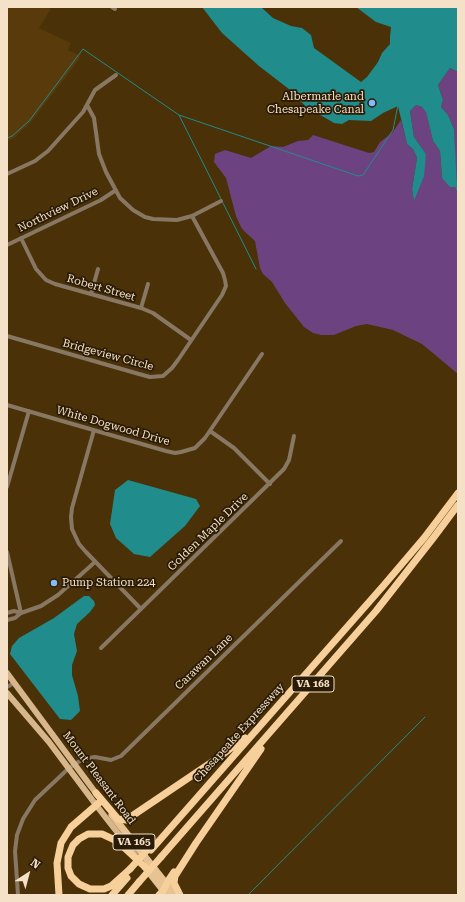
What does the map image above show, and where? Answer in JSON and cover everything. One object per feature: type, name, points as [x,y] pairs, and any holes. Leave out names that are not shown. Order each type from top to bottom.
[{"type":"highway","name":"Chesapeake Expressway","points":[[112,895],[150,849],[394,574],[424,538],[458,493]]},
{"type":"highway","name":"Chesapeake Expressway","points":[[128,895],[385,600],[458,505]]},
{"type":"highway","points":[[96,793],[118,819],[126,820],[246,737],[290,692]]},
{"type":"highway","points":[[164,891],[267,741],[274,728]]},
{"type":"highway","points":[[59,895],[57,863],[61,843],[71,827],[98,803]]},
{"type":"highway","name":"Mount Pleasant Road","points":[[98,803],[164,891]]},
{"type":"highway","points":[[131,871],[111,886],[104,889],[90,889],[79,884],[71,876],[68,868],[68,857],[73,845],[79,839],[88,834],[102,834],[117,841],[145,867]]},
{"type":"highway","points":[[180,895],[175,886],[174,878],[196,843]]},
{"type":"highway","name":"Mount Pleasant Road","points":[[145,867],[164,891],[176,895]]},
{"type":"main road","name":"Mount Pleasant Road","points":[[7,673],[96,793],[98,803]]},
{"type":"main road","name":"Mount Pleasant Road","points":[[7,693],[98,803],[145,867]]},
{"type":"street","points":[[7,174],[35,161],[48,151],[72,125],[87,105],[95,90],[116,75]]},
{"type":"street","points":[[87,105],[94,118],[99,154],[106,172],[116,190],[127,205],[145,217],[169,220],[184,219],[221,201]]},
{"type":"street","name":"Northview Drive","points":[[7,245],[101,200],[116,190]]},
{"type":"street","name":"Bridgeview Circle","points":[[7,336],[139,374],[156,377],[167,373],[222,296],[226,284],[223,273],[192,216]]},
{"type":"street","name":"Robert Street","points":[[21,238],[35,266],[43,278],[55,284],[141,308],[153,313],[192,340]]},
{"type":"street","points":[[91,294],[98,268]]},
{"type":"street","points":[[141,308],[148,284]]},
{"type":"street","name":"White Dogwood Drive","points":[[7,405],[175,453],[195,448],[203,441],[262,354]]},
{"type":"street","points":[[7,487],[29,411]]},
{"type":"street","points":[[94,430],[73,502],[71,516],[72,529],[79,544],[141,609]]},
{"type":"street","points":[[210,431],[234,448],[270,484]]},
{"type":"street","name":"Golden Maple Drive","points":[[101,648],[284,469],[294,436]]},
{"type":"street","name":"Carawan Lane","points":[[18,895],[15,851],[17,835],[23,819],[35,800],[69,768],[83,758],[90,757],[108,760],[116,759],[121,756],[341,541]]},
{"type":"street","points":[[7,552],[21,613]]},
{"type":"street","points":[[7,620],[41,606],[58,596],[95,562]]},
{"type":"street","points":[[7,612],[14,611],[21,613]]},
{"type":"street","points":[[7,687],[14,683]]},
{"type":"shaded area","points":[[7,7],[47,7],[51,9],[39,28],[71,43],[68,50],[81,56],[31,122],[14,138],[7,141]]},
{"type":"shaded area","points":[[450,68],[458,72],[458,374],[422,344],[393,330],[367,324],[356,326],[334,335],[321,335],[313,333],[304,327],[285,303],[272,282],[263,274],[260,268],[255,241],[241,227],[236,216],[226,178],[214,162],[215,154],[225,150],[251,158],[271,146],[283,147],[298,141],[308,140],[313,135],[369,153],[374,152],[380,142],[392,133],[401,120],[407,144],[413,149],[417,158],[412,189],[414,200],[426,154],[414,137],[410,111],[416,105],[422,107],[426,111],[433,141],[440,151],[442,178],[456,187],[454,129],[448,115],[441,107],[443,100],[438,85]]},
{"type":"water","name":"Albermarle and Chesapeake Canal","points":[[202,7],[261,7],[273,18],[291,26],[302,28],[311,35],[314,48],[361,82],[367,77],[378,62],[382,53],[390,44],[391,27],[376,22],[356,7],[458,7],[458,72],[450,68],[438,85],[443,100],[441,107],[448,115],[454,129],[457,187],[450,187],[442,178],[440,151],[433,141],[426,112],[422,107],[416,105],[410,111],[414,137],[426,154],[424,176],[414,201],[412,189],[417,158],[413,149],[407,144],[398,106],[371,121],[349,120],[342,124],[334,123],[305,106],[294,93],[259,66],[222,33]]},
{"type":"water","points":[[128,480],[196,499],[200,506],[185,526],[150,557],[134,554],[116,538],[110,524],[115,490]]},
{"type":"water","points":[[84,596],[89,596],[94,601],[95,605],[77,624],[74,634],[77,651],[72,665],[72,675],[78,696],[80,711],[71,720],[60,719],[10,654],[12,646],[19,638],[54,618]]},
{"type":"waterway","points":[[7,138],[12,136],[29,121],[83,49],[179,115],[358,176],[363,175],[393,130],[398,105]]},
{"type":"waterway","points":[[179,115],[221,199]]},
{"type":"waterway","points":[[456,187],[458,193]]},
{"type":"waterway","points":[[222,201],[256,269]]},
{"type":"waterway","points":[[248,895],[425,717]]},
{"type":"place","name":"Albermarle and Chesapeake Canal","points":[[372,103]]},
{"type":"place","name":"Pump Station 224","points":[[54,583]]}]
